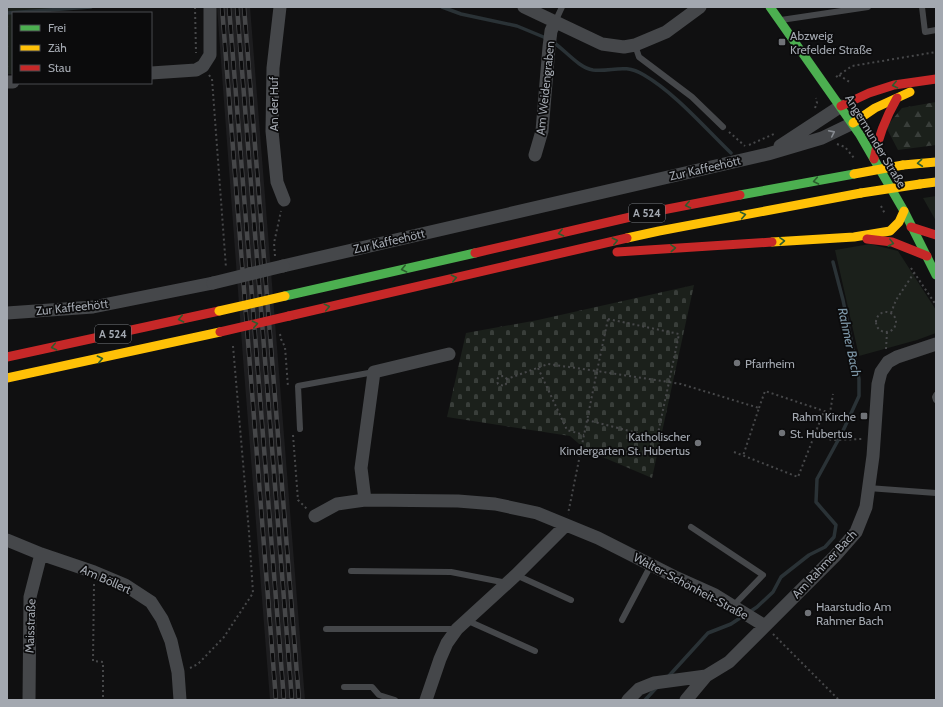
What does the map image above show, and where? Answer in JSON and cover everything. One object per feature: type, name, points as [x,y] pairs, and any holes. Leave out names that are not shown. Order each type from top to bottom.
[{"type":"main road","name":"Angermunder Straße","points":[[770,7],[853,123],[904,211],[936,274]]},
{"type":"main road","points":[[841,106],[868,93],[894,85],[936,79]]},
{"type":"main road","points":[[853,123],[875,108],[907,93],[936,88]]},
{"type":"main road","points":[[874,159],[876,142],[881,128],[897,98]]},
{"type":"main road","name":"A 524","points":[[7,357],[219,311],[652,212],[903,165],[936,162]]},
{"type":"main road","name":"A 524","points":[[7,378],[220,332],[659,231],[861,193],[936,182]]},
{"type":"main road","points":[[550,256],[854,237],[890,231],[899,223],[904,211]]},
{"type":"main road","points":[[911,227],[936,235]]},
{"type":"main road","points":[[854,237],[892,242],[927,256]]},
{"type":"street","points":[[152,73],[200,68],[210,55],[210,7]]},
{"type":"street","name":"An der Huf","points":[[280,7],[273,68],[272,131],[276,182],[284,200]]},
{"type":"street","name":"Am Weidengraben","points":[[524,7],[553,26],[602,44],[624,47],[635,45],[666,32],[700,7]]},
{"type":"street","name":"Am Weidengraben","points":[[536,155],[542,131],[549,48],[553,26]]},
{"type":"street","name":"Zur Kaffeehött","points":[[768,154],[841,106]]},
{"type":"street","name":"Zur Kaffeehött","points":[[7,313],[94,307],[213,283],[279,263],[768,154],[822,138],[853,123]]},
{"type":"street","name":"Am Rahmer Bach","points":[[628,700],[639,689],[654,683],[706,676],[729,662],[761,624],[835,556],[856,532],[866,507],[874,439],[878,384],[881,372],[888,362],[897,357],[936,344]]},
{"type":"street","points":[[365,500],[361,468],[374,372],[449,354]]},
{"type":"street","name":"Walter-Schönheit-Straße","points":[[315,516],[337,504],[365,500],[458,501],[495,504],[537,513],[598,538],[715,596],[761,624]]},
{"type":"street","points":[[425,700],[440,659],[448,643],[461,625],[512,579],[566,524]]},
{"type":"street","name":"Am Böllert","points":[[7,540],[125,585],[151,602],[162,619],[171,641],[178,672],[180,700]]},
{"type":"street","name":"Maisstraße","points":[[29,700],[30,597],[41,554]]},
{"type":"street","points":[[686,700],[706,676]]},
{"type":"lane","points":[[553,26],[562,7]]},
{"type":"lane","points":[[780,20],[868,7]]},
{"type":"lane","points":[[922,7],[926,32],[936,30]]},
{"type":"lane","points":[[635,45],[639,57],[692,97],[723,127]]},
{"type":"lane","points":[[300,429],[298,386],[374,372]]},
{"type":"lane","points":[[936,394],[936,400]]},
{"type":"lane","points":[[868,488],[936,494]]},
{"type":"lane","points":[[691,527],[763,575],[737,608]]},
{"type":"lane","points":[[622,620],[651,565]]},
{"type":"lane","points":[[352,571],[451,572],[512,579],[571,600]]},
{"type":"lane","points":[[326,629],[461,625],[535,651]]},
{"type":"lane","points":[[344,688],[372,688],[379,695],[395,700]]},
{"type":"path","points":[[195,7],[200,68],[212,79],[226,272]]},
{"type":"path","points":[[825,84],[852,66],[936,52]]},
{"type":"path","points":[[723,127],[744,146],[780,132]]},
{"type":"path","points":[[279,263],[274,243],[284,200]]},
{"type":"path","points":[[891,313],[896,300],[914,273]]},
{"type":"path","points":[[884,312],[891,313],[896,320],[895,326],[891,331],[887,332],[879,330],[876,325],[876,318],[884,312]]},
{"type":"path","points":[[566,524],[584,434],[608,318],[680,334],[656,438],[587,420]]},
{"type":"path","points":[[280,331],[281,339],[285,347],[289,393]]},
{"type":"path","points":[[178,672],[198,664],[224,637],[253,593],[232,343]]},
{"type":"path","points":[[507,379],[548,364],[681,384],[759,408]]},
{"type":"path","points":[[538,368],[567,430],[584,434]]},
{"type":"path","points":[[500,376],[504,376],[507,379],[504,386],[498,384],[497,381],[500,376]]},
{"type":"path","points":[[743,456],[765,391],[830,413],[832,394]]},
{"type":"path","points":[[734,452],[798,477],[824,411]]},
{"type":"path","points":[[292,431],[298,500],[315,516]]},
{"type":"path","points":[[815,435],[832,440],[874,439]]},
{"type":"path","points":[[94,572],[92,661],[103,662],[103,700]]},
{"type":"path","points":[[761,624],[839,700]]},
{"type":"shaded area","points":[[217,7],[250,7],[305,700],[270,700]]},
{"type":"green space","points":[[7,7],[51,7],[51,12],[12,12],[12,74],[7,74]]},
{"type":"green space","points":[[936,102],[936,145],[898,150],[886,127],[902,108]]},
{"type":"green space","points":[[936,196],[936,221],[923,198]]},
{"type":"green space","points":[[870,244],[898,251],[936,310],[936,333],[917,340],[859,356],[835,250]]},
{"type":"green space","points":[[694,285],[652,478],[586,450],[570,436],[447,417],[466,333],[538,320]]},
{"type":"waterway","name":"Rahmer Bach","points":[[21,12],[91,7]]},
{"type":"waterway","name":"Rahmer Bach","points":[[442,7],[461,14],[517,26],[546,38]]},
{"type":"waterway","name":"Rahmer Bach","points":[[7,13],[12,13]]},
{"type":"waterway","name":"Rahmer Bach","points":[[553,42],[588,69],[630,69],[637,71],[656,82],[689,111],[731,153]]},
{"type":"waterway","name":"Rahmer Bach","points":[[748,613],[773,592],[781,577],[809,555],[825,547],[834,537],[836,525],[816,502],[817,479],[842,433],[859,396],[859,379],[843,300],[833,262]]},
{"type":"waterway","name":"Rahmer Bach","points":[[667,678],[708,633],[731,624],[743,616]]},
{"type":"waterway","name":"Rahmer Bach","points":[[645,700],[658,686]]},
{"type":"railway","points":[[222,7],[276,700]]},
{"type":"railway","points":[[229,7],[284,700]]},
{"type":"railway","points":[[237,7],[292,700]]},
{"type":"railway","points":[[244,7],[299,700]]},
{"type":"traffic: fast","points":[[770,7],[860,135],[904,211],[936,275]]},
{"type":"traffic: fast","points":[[740,195],[854,174]]},
{"type":"traffic: fast","points":[[285,296],[475,253]]},
{"type":"traffic: slow","points":[[853,123],[875,108],[910,92]]},
{"type":"traffic: slow","points":[[903,165],[936,162]]},
{"type":"traffic: slow","points":[[854,174],[903,165]]},
{"type":"traffic: slow","points":[[920,184],[936,182]]},
{"type":"traffic: slow","points":[[861,193],[920,184]]},
{"type":"traffic: slow","points":[[627,238],[861,193]]},
{"type":"traffic: slow","points":[[772,242],[854,237],[890,231],[899,222],[904,211]]},
{"type":"traffic: slow","points":[[219,311],[285,296]]},
{"type":"traffic: slow","points":[[7,378],[220,332]]},
{"type":"traffic: jam","points":[[841,106],[869,93],[894,85],[936,79]]},
{"type":"traffic: jam","points":[[874,159],[883,127],[897,98]]},
{"type":"traffic: jam","points":[[475,253],[652,212],[740,195]]},
{"type":"traffic: jam","points":[[911,227],[936,235]]},
{"type":"traffic: jam","points":[[289,316],[627,238]]},
{"type":"traffic: jam","points":[[867,239],[892,242],[927,256]]},
{"type":"traffic: jam","points":[[617,252],[772,242]]},
{"type":"traffic: jam","points":[[7,357],[219,311]]},
{"type":"traffic: jam","points":[[220,332],[289,316]]},
{"type":"place","name":"Abzweig Krefelder Straße","points":[[782,42]]},
{"type":"place","name":"Pfarrheim","points":[[737,363]]},
{"type":"place","name":"Rahm Kirche","points":[[864,416]]},
{"type":"place","name":"St. Hubertus","points":[[782,433]]},
{"type":"place","name":"Katholischer Kindergarten St. Hubertus","points":[[698,443]]},
{"type":"place","name":"Haarstudio Am Rahmer Bach","points":[[808,613]]}]
